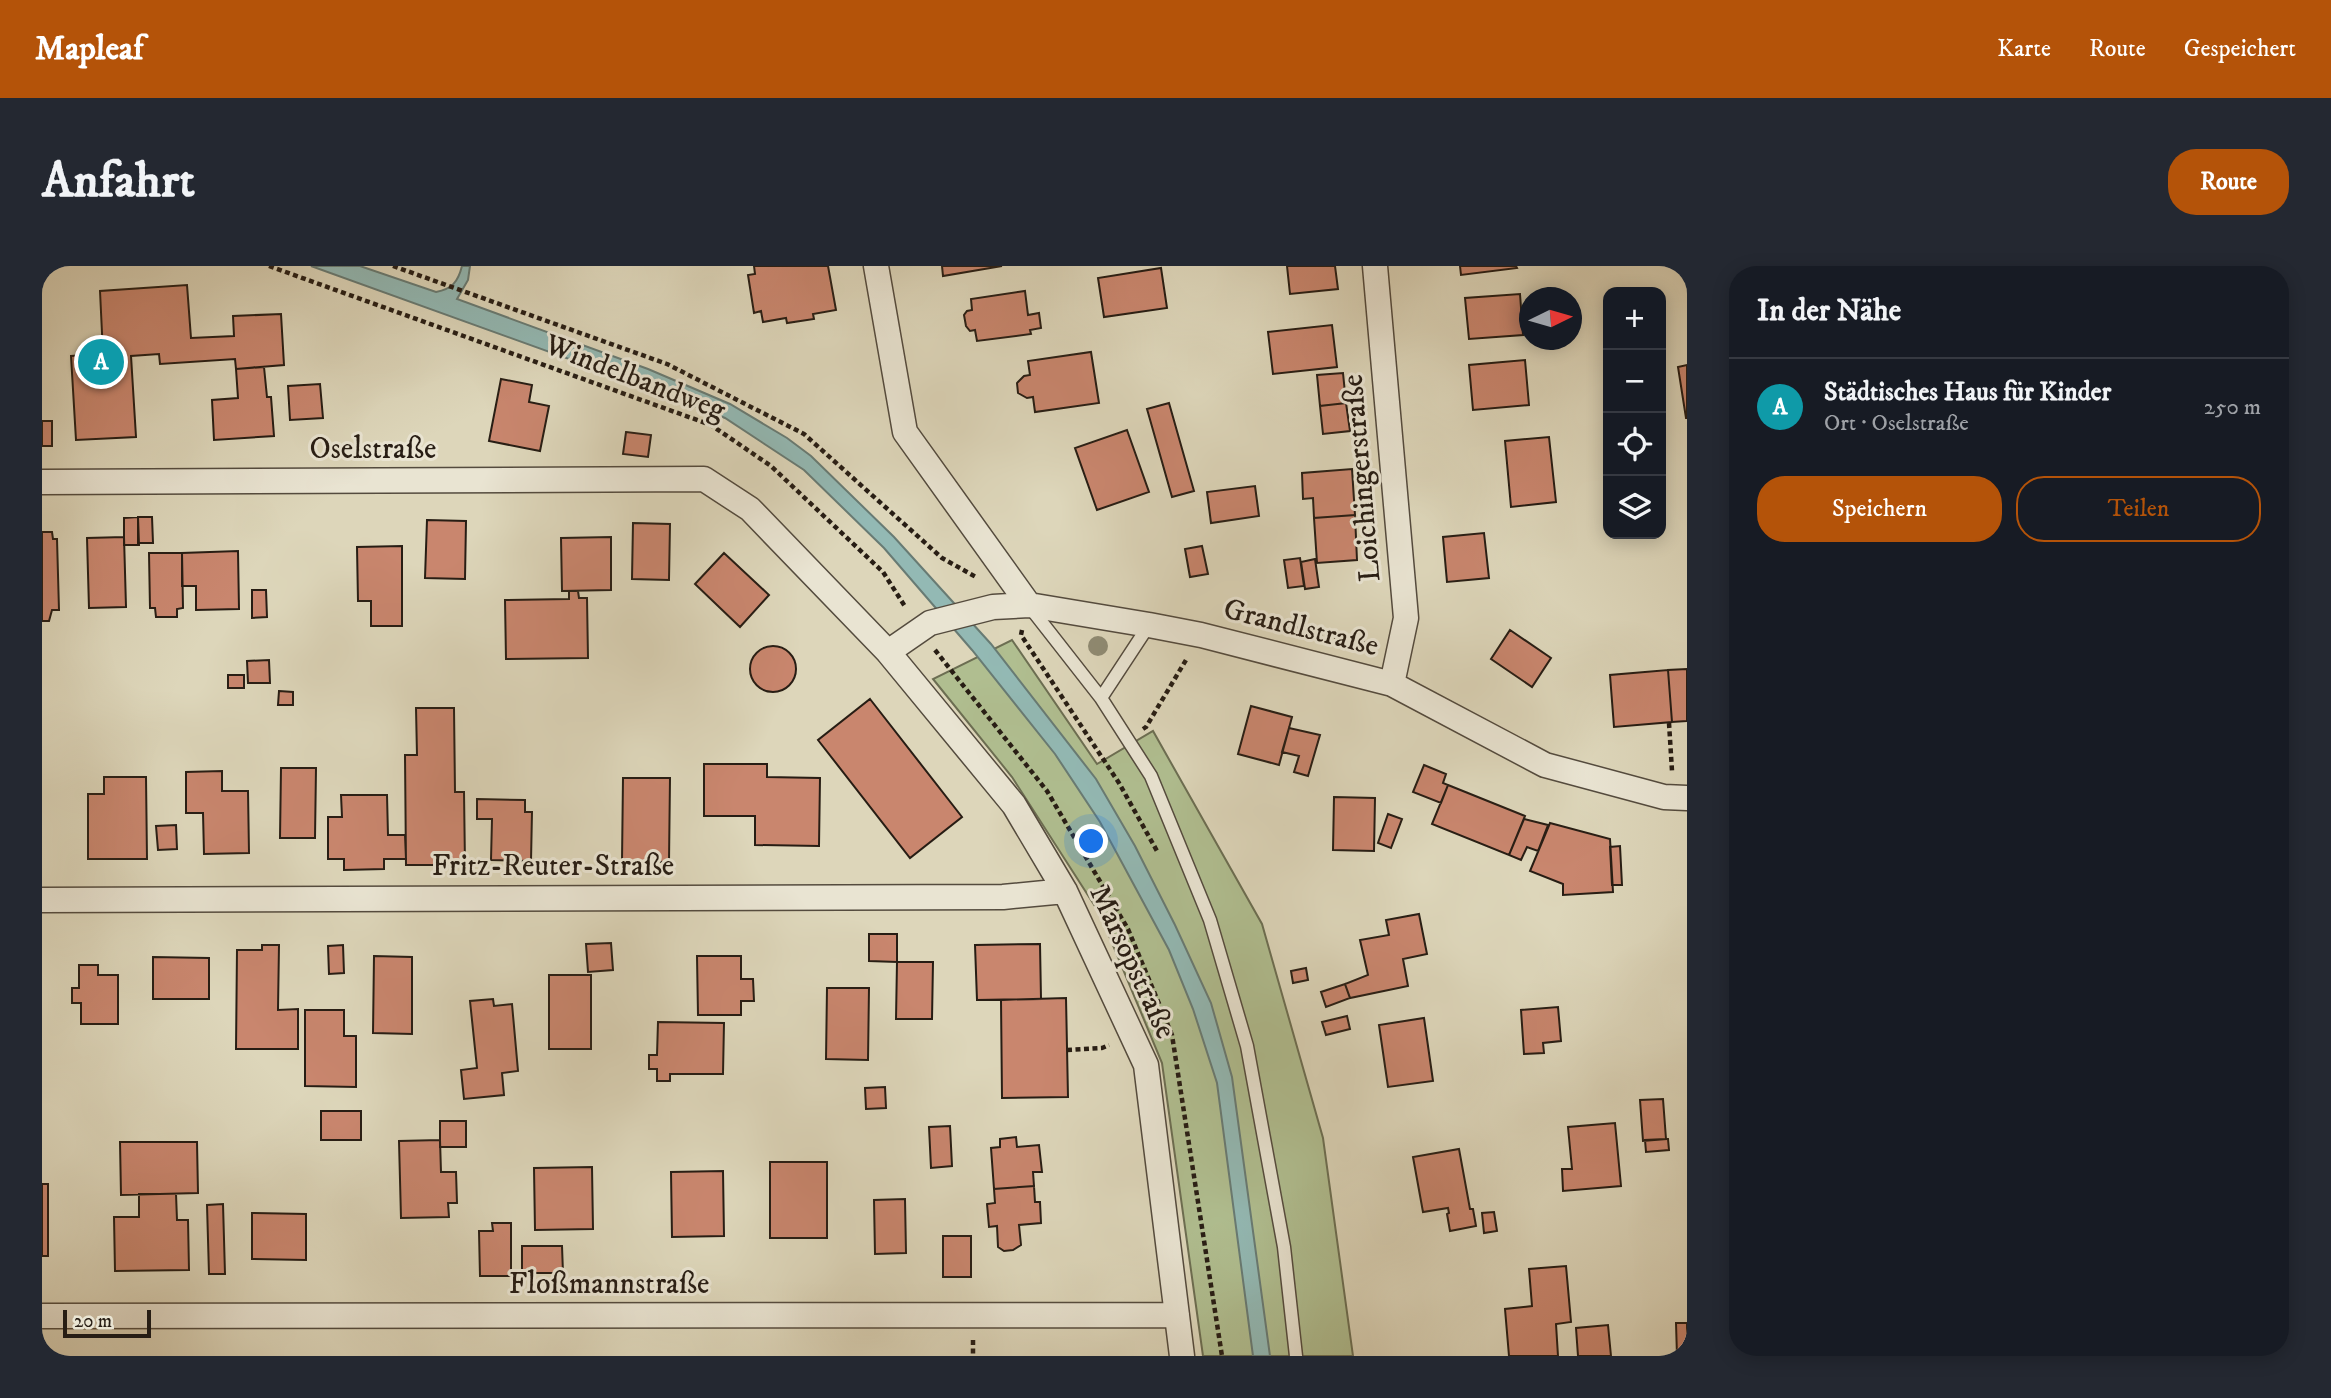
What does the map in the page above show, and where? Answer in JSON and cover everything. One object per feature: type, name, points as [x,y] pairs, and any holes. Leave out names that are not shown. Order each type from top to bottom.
[{"type":"street","points":[[876,266],[905,432],[1029,606]]},
{"type":"street","name":"Loichingerstraße","points":[[1375,266],[1406,618],[1392,684]]},
{"type":"street","name":"Oselstraße","points":[[42,482],[704,479]]},
{"type":"street","name":"Marsopstraße","points":[[704,479],[750,509],[888,652],[1014,805],[1065,891],[1146,1065],[1182,1356]]},
{"type":"street","name":"Grandlstraße","points":[[888,652],[924,626],[993,607],[1029,606],[1149,625],[1201,635],[1392,684],[1545,765],[1664,797],[1687,798]]},
{"type":"street","name":"Fritz-Reuter-Straße","points":[[42,900],[1003,897],[1065,891]]},
{"type":"street","name":"Floßmannstraße","points":[[42,1316],[1177,1315]]},
{"type":"lane","points":[[1029,606],[1101,698],[1151,776],[1210,920],[1247,1046],[1283,1247],[1297,1356]]},
{"type":"lane","points":[[1101,698],[1149,625]]},
{"type":"path","name":"Windelbandweg","points":[[269,266],[711,425],[771,466],[883,572],[924,626]]},
{"type":"path","points":[[393,266],[667,364],[804,434],[942,558],[985,581]]},
{"type":"path","points":[[1029,606],[1021,635],[1119,783],[1158,853]]},
{"type":"path","points":[[1124,735],[1146,727],[1201,635]]},
{"type":"path","points":[[1669,723],[1672,775]]},
{"type":"path","points":[[1067,1051],[1102,1048],[1132,1034]]},
{"type":"green space","points":[[1012,640],[1097,764],[1153,731],[1262,924],[1323,1138],[1353,1356],[1203,1356],[1162,1063],[1100,914],[1012,777],[933,679]]},
{"type":"water","points":[[311,266],[360,266],[436,292],[454,284],[462,266],[470,266],[468,280],[457,299],[648,369],[730,404],[787,438],[811,456],[894,537],[991,644],[1096,779],[1135,846],[1211,1003],[1232,1077],[1270,1356],[1253,1356],[1217,1083],[1193,1009],[1169,950],[1100,822],[1055,754],[972,650],[884,548],[804,470],[725,418],[644,386]]},
{"type":"building","points":[[754,266],[828,266],[836,310],[813,314],[814,319],[787,323],[786,318],[763,322],[761,311],[754,313],[748,275],[755,274]]},
{"type":"building","points":[[942,266],[1002,266],[943,276]]},
{"type":"building","points":[[1287,266],[1335,266],[1338,289],[1290,294]]},
{"type":"building","points":[[1460,266],[1516,266],[1517,268],[1461,275]]},
{"type":"building","points":[[1161,268],[1167,308],[1104,317],[1098,278]]},
{"type":"building","points":[[187,285],[191,338],[234,336],[233,316],[281,314],[284,365],[236,369],[235,359],[160,364],[159,354],[131,356],[136,437],[76,440],[71,356],[103,354],[100,291]]},
{"type":"building","points":[[1025,291],[1028,315],[1039,313],[1041,328],[1030,330],[1031,334],[977,341],[975,330],[970,331],[966,326],[964,315],[972,310],[971,299]]},
{"type":"building","points":[[1519,294],[1519,335],[1469,339],[1465,298]]},
{"type":"building","points":[[1332,325],[1337,367],[1273,374],[1268,332]]},
{"type":"building","points":[[1091,352],[1099,403],[1035,412],[1033,397],[1027,398],[1018,393],[1017,383],[1024,376],[1030,375],[1028,361]]},
{"type":"building","points":[[1525,360],[1529,405],[1473,410],[1469,365]]},
{"type":"building","points":[[1687,365],[1687,418],[1686,418],[1678,367]]},
{"type":"building","points":[[264,367],[267,397],[271,397],[274,436],[214,440],[212,400],[238,398],[236,369]]},
{"type":"building","points":[[1343,373],[1346,403],[1320,406],[1317,375]]},
{"type":"building","points":[[501,379],[532,385],[529,402],[549,406],[540,451],[489,441]]},
{"type":"building","points":[[320,384],[323,418],[290,420],[288,386]]},
{"type":"building","points":[[1169,403],[1194,491],[1172,497],[1147,409]]},
{"type":"building","points":[[1346,403],[1350,431],[1323,434],[1320,406]]},
{"type":"building","points":[[42,421],[52,421],[52,446],[42,446]]},
{"type":"building","points":[[1127,430],[1149,492],[1097,510],[1075,448]]},
{"type":"building","points":[[626,432],[651,435],[648,457],[623,454]]},
{"type":"building","points":[[1549,437],[1556,502],[1511,507],[1505,441]]},
{"type":"building","points":[[1352,469],[1355,515],[1314,518],[1313,498],[1303,499],[1302,473]]},
{"type":"building","points":[[1255,486],[1259,516],[1211,523],[1207,492]]},
{"type":"building","points":[[1355,515],[1357,560],[1317,563],[1314,518]]},
{"type":"building","points":[[138,517],[152,517],[153,543],[138,543]]},
{"type":"building","points":[[138,517],[139,545],[124,545],[124,518]]},
{"type":"building","points":[[427,520],[466,521],[465,579],[425,578]]},
{"type":"building","points":[[633,523],[670,524],[669,580],[632,579]]},
{"type":"building","points":[[42,532],[52,532],[53,539],[57,539],[59,610],[52,610],[49,621],[42,621]]},
{"type":"building","points":[[1484,533],[1489,578],[1447,582],[1443,537]]},
{"type":"building","points":[[124,537],[126,607],[89,608],[87,538]]},
{"type":"building","points":[[611,537],[611,590],[562,591],[561,538]]},
{"type":"building","points":[[402,546],[402,626],[371,626],[371,601],[358,601],[357,547]]},
{"type":"building","points":[[1202,546],[1208,574],[1190,577],[1185,549]]},
{"type":"building","points":[[238,551],[239,609],[196,610],[196,586],[182,586],[182,553]]},
{"type":"building","points":[[149,553],[182,553],[183,608],[177,609],[177,617],[156,617],[155,608],[150,608]]},
{"type":"building","points":[[724,553],[769,595],[740,627],[695,584]]},
{"type":"building","points":[[1300,558],[1304,586],[1288,588],[1284,560]]},
{"type":"building","points":[[1315,559],[1319,587],[1305,589],[1301,562]]},
{"type":"building","points":[[252,590],[266,590],[267,617],[252,618]]},
{"type":"building","points":[[569,591],[578,591],[579,598],[587,598],[588,658],[506,659],[505,600],[569,599]]},
{"type":"building","points":[[1510,630],[1551,658],[1532,687],[1491,659]]},
{"type":"building","points":[[773,646],[789,653],[796,669],[789,685],[773,692],[757,685],[750,669],[757,653]]},
{"type":"building","points":[[269,660],[270,683],[248,683],[247,661]]},
{"type":"building","points":[[1687,669],[1687,721],[1672,722],[1668,670]]},
{"type":"building","points":[[1668,670],[1672,722],[1614,727],[1610,675]]},
{"type":"building","points":[[228,675],[244,675],[244,688],[228,688]]},
{"type":"building","points":[[279,691],[293,692],[293,705],[278,705]]},
{"type":"building","points":[[870,699],[962,817],[910,858],[818,740]]},
{"type":"building","points":[[1251,706],[1292,717],[1279,765],[1238,754]]},
{"type":"building","points":[[416,708],[454,708],[455,792],[464,792],[465,865],[406,865],[405,755],[417,755]]},
{"type":"building","points":[[1289,728],[1320,735],[1308,776],[1294,772],[1299,756],[1282,752]]},
{"type":"building","points":[[704,764],[767,764],[767,777],[820,778],[819,846],[755,845],[755,816],[704,816]]},
{"type":"building","points":[[1424,765],[1446,774],[1443,783],[1448,785],[1441,803],[1413,792]]},
{"type":"building","points":[[281,768],[316,768],[315,838],[280,838]]},
{"type":"building","points":[[222,771],[222,791],[248,791],[249,853],[204,854],[203,813],[186,813],[186,772]]},
{"type":"building","points":[[104,777],[146,777],[147,859],[88,859],[88,794],[104,794]]},
{"type":"building","points":[[623,778],[670,778],[669,862],[622,861]]},
{"type":"building","points":[[1448,785],[1525,816],[1509,855],[1432,824]]},
{"type":"building","points":[[341,795],[387,795],[388,835],[405,835],[406,859],[384,859],[384,869],[344,870],[344,859],[328,859],[328,817],[342,817]]},
{"type":"building","points":[[1334,797],[1375,798],[1374,851],[1333,850]]},
{"type":"building","points":[[477,799],[525,800],[525,812],[532,812],[531,861],[491,860],[492,819],[477,819]]},
{"type":"building","points":[[1388,814],[1402,819],[1391,848],[1378,843]]},
{"type":"building","points":[[1524,819],[1548,825],[1538,851],[1527,847],[1521,860],[1509,855]]},
{"type":"building","points":[[1550,823],[1610,839],[1613,892],[1563,895],[1563,884],[1530,871]]},
{"type":"building","points":[[176,825],[177,849],[158,850],[156,826]]},
{"type":"building","points":[[1620,846],[1622,885],[1612,885],[1610,847]]},
{"type":"building","points":[[1419,914],[1427,954],[1403,959],[1408,986],[1350,998],[1345,984],[1368,975],[1360,940],[1389,935],[1386,920]]},
{"type":"building","points":[[869,934],[897,934],[897,962],[869,961]]},
{"type":"building","points":[[611,943],[613,970],[588,972],[586,944]]},
{"type":"building","points":[[1040,944],[1041,999],[977,1000],[975,945]]},
{"type":"building","points":[[262,945],[279,945],[278,1010],[298,1009],[298,1049],[236,1049],[237,950],[262,950]]},
{"type":"building","points":[[343,945],[344,973],[329,974],[328,946]]},
{"type":"building","points":[[374,956],[412,957],[412,1034],[373,1033]]},
{"type":"building","points":[[697,956],[741,956],[741,979],[753,979],[754,1001],[741,1001],[741,1015],[698,1015]]},
{"type":"building","points":[[153,957],[209,958],[209,999],[153,999]]},
{"type":"building","points":[[897,962],[933,962],[932,1019],[896,1019]]},
{"type":"building","points":[[79,965],[98,965],[98,975],[118,975],[118,1024],[81,1024],[81,1003],[72,1003],[72,988],[79,988]]},
{"type":"building","points":[[1306,968],[1308,980],[1293,983],[1291,971]]},
{"type":"building","points":[[549,975],[591,975],[591,1049],[549,1049]]},
{"type":"building","points":[[1345,984],[1350,998],[1326,1007],[1321,992]]},
{"type":"building","points":[[827,988],[869,988],[868,1060],[826,1059]]},
{"type":"building","points":[[1066,998],[1068,1097],[1002,1098],[1001,1000]]},
{"type":"building","points":[[493,999],[494,1006],[512,1004],[518,1071],[502,1073],[504,1095],[464,1099],[461,1070],[477,1068],[470,1001]]},
{"type":"building","points":[[1558,1007],[1561,1041],[1543,1043],[1544,1053],[1524,1054],[1521,1010]]},
{"type":"building","points":[[305,1010],[344,1010],[344,1036],[356,1036],[356,1087],[305,1086]]},
{"type":"building","points":[[1347,1016],[1350,1029],[1326,1035],[1322,1022]]},
{"type":"building","points":[[1424,1018],[1433,1081],[1388,1087],[1379,1025]]},
{"type":"building","points":[[658,1022],[724,1023],[723,1074],[670,1074],[670,1081],[657,1081],[657,1069],[649,1069],[649,1055],[657,1055]]},
{"type":"building","points":[[885,1087],[886,1108],[866,1109],[865,1088]]},
{"type":"building","points":[[1663,1099],[1666,1139],[1643,1141],[1640,1100]]},
{"type":"building","points":[[321,1111],[361,1111],[361,1140],[321,1140]]},
{"type":"building","points":[[440,1121],[466,1121],[466,1147],[440,1147]]},
{"type":"building","points":[[1615,1123],[1621,1186],[1563,1191],[1562,1169],[1572,1169],[1568,1127]]},
{"type":"building","points":[[950,1126],[952,1166],[931,1168],[929,1127]]},
{"type":"building","points":[[1016,1137],[1017,1147],[1039,1145],[1042,1172],[1033,1172],[1034,1186],[994,1189],[991,1148],[1000,1147],[1000,1139]]},
{"type":"building","points":[[1668,1139],[1669,1150],[1646,1152],[1645,1140]]},
{"type":"building","points":[[440,1140],[441,1172],[456,1172],[457,1203],[448,1203],[449,1217],[401,1218],[399,1141]]},
{"type":"building","points":[[120,1142],[197,1142],[198,1193],[121,1195]]},
{"type":"building","points":[[1459,1149],[1470,1209],[1473,1209],[1476,1226],[1450,1231],[1448,1208],[1423,1212],[1413,1157]]},
{"type":"building","points":[[770,1162],[827,1162],[827,1238],[770,1238]]},
{"type":"building","points":[[592,1167],[593,1229],[535,1230],[534,1168]]},
{"type":"building","points":[[723,1171],[724,1236],[672,1237],[671,1172]]},
{"type":"building","points":[[42,1184],[48,1184],[48,1256],[42,1256]]},
{"type":"building","points":[[1034,1186],[1035,1202],[1040,1202],[1041,1223],[1019,1225],[1021,1245],[1004,1251],[998,1247],[997,1226],[989,1227],[987,1204],[995,1203],[994,1189]]},
{"type":"building","points":[[139,1194],[176,1194],[177,1220],[188,1220],[189,1270],[115,1271],[114,1217],[139,1217]]},
{"type":"building","points":[[905,1199],[906,1253],[875,1254],[874,1200]]},
{"type":"building","points":[[223,1204],[225,1274],[209,1274],[207,1205]]},
{"type":"building","points":[[1494,1212],[1497,1231],[1484,1233],[1482,1213]]},
{"type":"building","points":[[252,1213],[306,1214],[306,1260],[252,1259]]},
{"type":"building","points":[[492,1223],[511,1223],[511,1276],[480,1276],[479,1231],[493,1231]]},
{"type":"building","points":[[943,1236],[971,1236],[971,1277],[943,1277]]},
{"type":"building","points":[[522,1246],[562,1246],[563,1273],[522,1273]]},
{"type":"building","points":[[1566,1266],[1571,1322],[1556,1324],[1558,1356],[1509,1356],[1505,1309],[1532,1306],[1529,1269]]},
{"type":"building","points":[[1676,1323],[1687,1323],[1687,1356],[1677,1356]]},
{"type":"building","points":[[1608,1325],[1611,1356],[1578,1356],[1576,1328]]},
{"type":"place","name":"Städtisches Haus für Kinder","points":[[101,362]]}]
